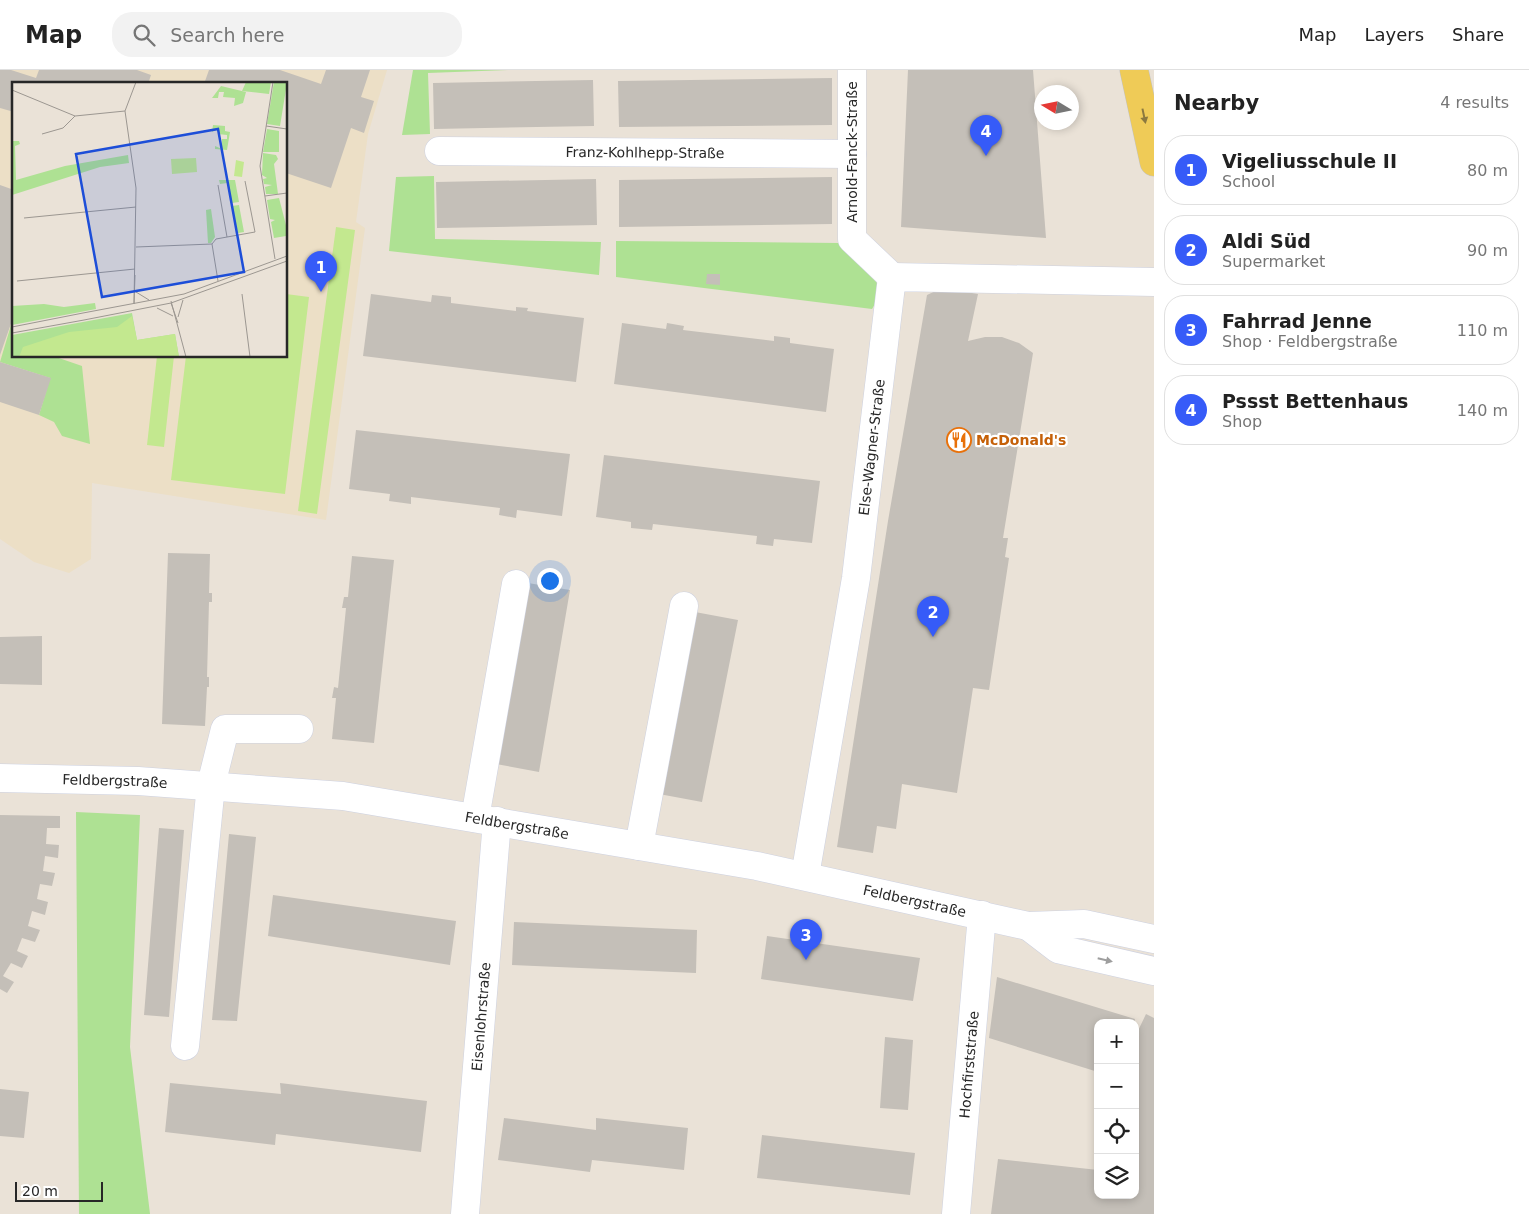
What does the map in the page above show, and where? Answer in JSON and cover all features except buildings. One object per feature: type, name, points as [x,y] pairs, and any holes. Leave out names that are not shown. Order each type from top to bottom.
[{"type":"main road","points":[[1134,70],[1154,162]]},
{"type":"street","name":"Arnold-Fanck-Straße","points":[[852,70],[852,239],[892,277]]},
{"type":"street","name":"Franz-Kohlhepp-Straße","points":[[440,151],[852,154]]},
{"type":"street","points":[[892,277],[1154,282]]},
{"type":"street","name":"Else-Wagner-Straße","points":[[805,876],[856,578],[892,277]]},
{"type":"street","name":"Eisenlohrstraße","points":[[465,1214],[486,819],[516,584]]},
{"type":"street","points":[[639,846],[684,606]]},
{"type":"street","points":[[185,1046],[211,785],[225,729],[299,729]]},
{"type":"street","name":"Feldbergstraße","points":[[0,778],[90,779],[211,785],[344,796],[486,819],[805,876],[1028,926],[1084,924],[1154,939]]},
{"type":"street","name":"Hochfirststraße","points":[[956,1214],[982,916]]},
{"type":"street","name":"Feldbergstraße","points":[[1028,926],[1058,949],[1154,971]]},
{"type":"shaded area","points":[[0,70],[387,70],[368,134],[356,222],[365,228],[326,520],[92,483],[91,559],[69,573],[34,562],[0,539]]},
{"type":"green space","points":[[413,70],[508,70],[428,73],[430,134],[402,135]]},
{"type":"green space","points":[[434,176],[435,239],[601,242],[599,275],[389,251],[396,177]]},
{"type":"green space","points":[[336,227],[355,230],[317,514],[298,511]]},
{"type":"green space","points":[[616,241],[840,243],[880,286],[881,294],[872,309],[616,277]]},
{"type":"green space","points":[[288,294],[309,297],[285,494],[171,480],[186,358],[288,358]]},
{"type":"green space","points":[[12,322],[12,358],[59,358],[82,366],[90,444],[62,436],[54,422],[39,415],[50,378],[0,362]]},
{"type":"green space","points":[[157,358],[174,358],[164,447],[147,445]]},
{"type":"green space","points":[[76,812],[140,815],[130,1047],[150,1214],[79,1214]]},
{"type":"place","name":"Pssst Bettenhaus","points":[[986,156]]},
{"type":"place","name":"Vigeliusschule II","points":[[321,292]]},
{"type":"place","name":"McDonald's","points":[[959,440]]},
{"type":"place","name":"Aldi Süd","points":[[933,637]]},
{"type":"place","name":"Fahrrad Jenne","points":[[806,960]]}]
